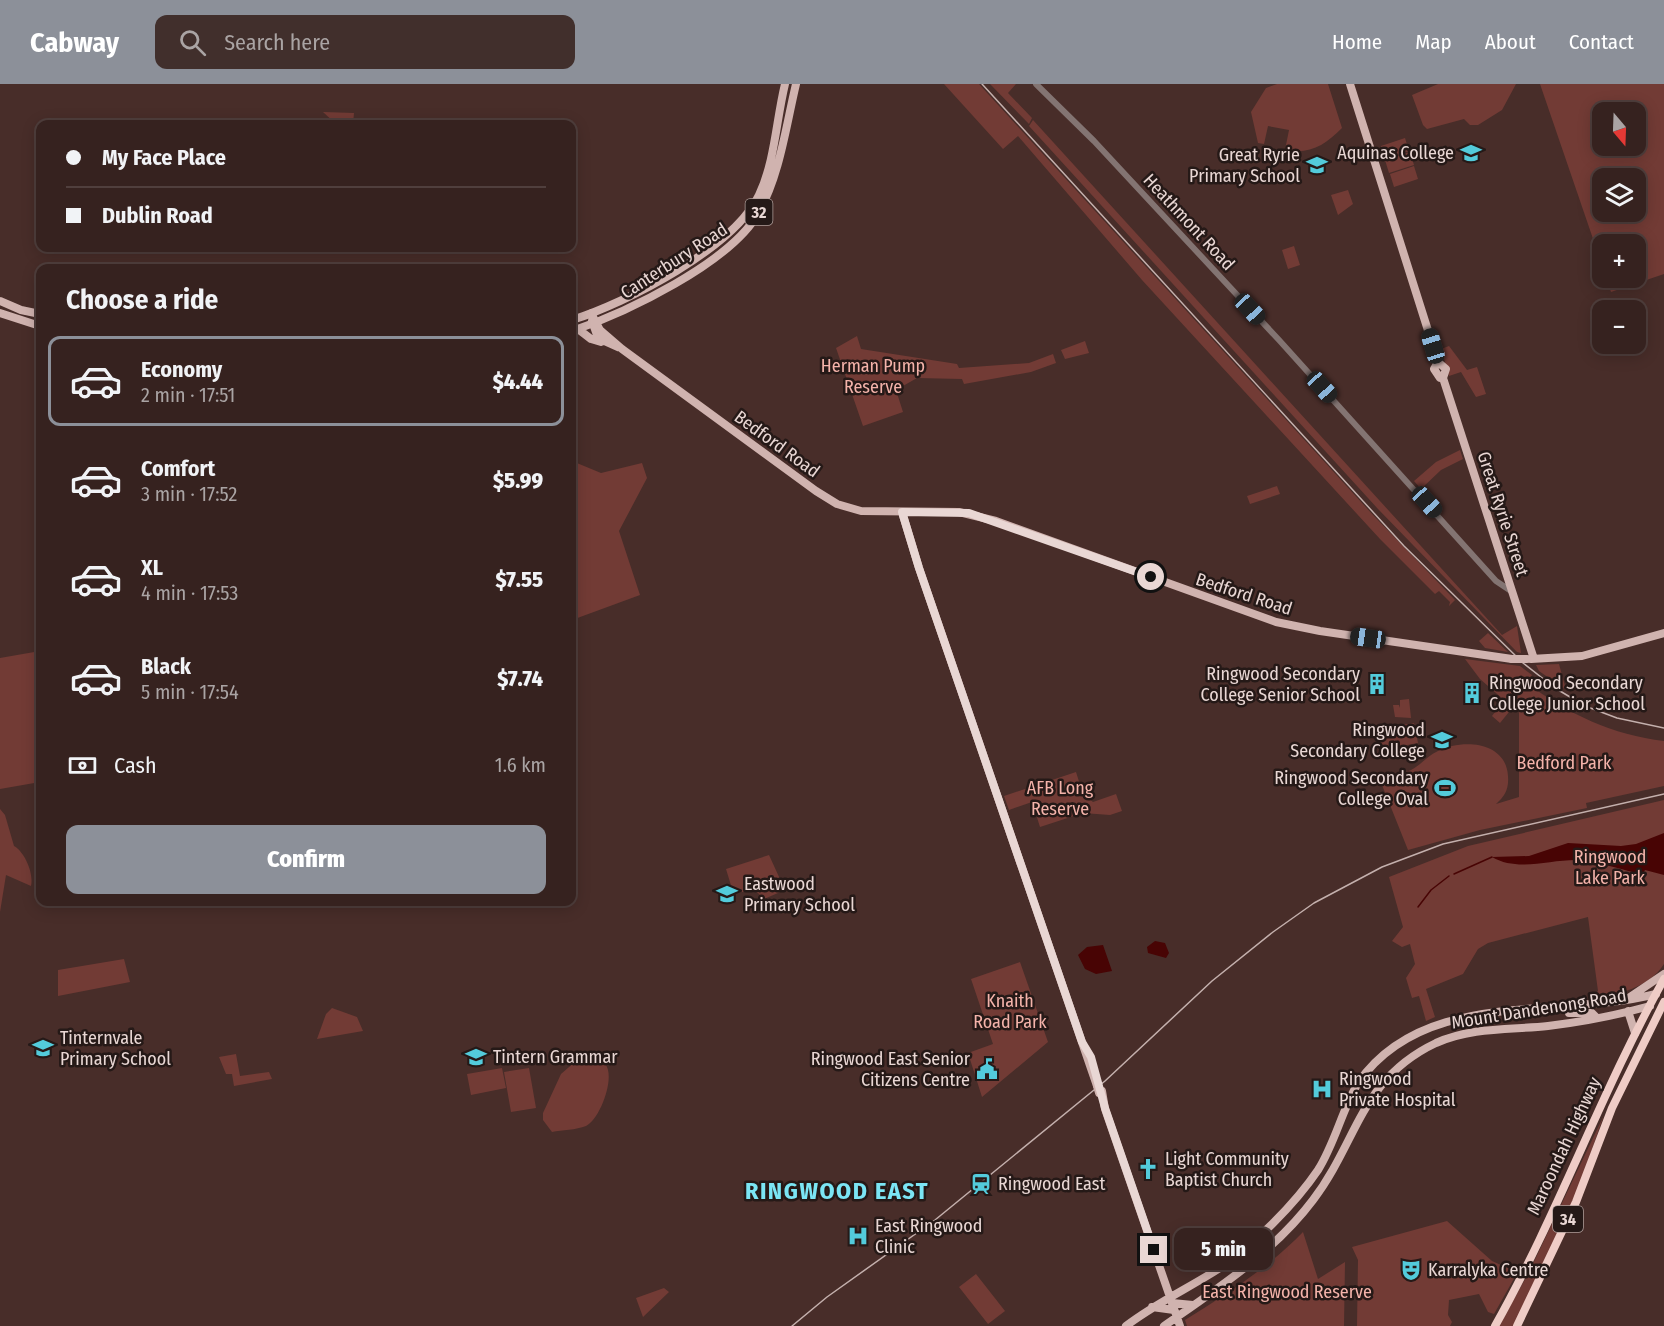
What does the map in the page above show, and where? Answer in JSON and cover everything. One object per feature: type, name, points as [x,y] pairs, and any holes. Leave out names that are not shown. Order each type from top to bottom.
[{"type":"highway","name":"Maroondah Highway","points":[[1495,1326],[1522,1277],[1635,1033],[1660,993],[1664,979]]},
{"type":"highway","name":"Maroondah Highway","points":[[1517,1326],[1576,1203],[1608,1118],[1664,1003]]},
{"type":"highway","points":[[1650,1006],[1664,1003]]},
{"type":"highway","points":[[1653,1025],[1664,1019]]},
{"type":"main road","name":"Canterbury Road","points":[[576,319],[619,301],[693,260],[724,240],[740,225],[756,201],[767,173],[785,84]]},
{"type":"main road","name":"Canterbury Road","points":[[576,330],[634,306],[713,259],[733,245],[749,228],[759,212],[772,181],[796,84]]},
{"type":"main road","name":"Great Ryrie Street","points":[[1350,84],[1438,362],[1446,369],[1443,378],[1513,594],[1530,659]]},
{"type":"main road","points":[[782,98],[792,100]]},
{"type":"main road","points":[[0,301],[21,310],[36,313]]},
{"type":"main road","points":[[604,339],[606,326],[634,306]]},
{"type":"main road","points":[[0,313],[36,325]]},
{"type":"main road","name":"Bedford Road","points":[[591,313],[594,324],[604,339],[622,349],[829,500],[861,511],[959,512],[996,521],[1283,624],[1512,659],[1582,656],[1664,633]]},
{"type":"main road","name":"Bedford Road","points":[[576,331],[591,339],[604,339]]},
{"type":"main road","points":[[902,512],[919,568],[1180,1326]]},
{"type":"main road","points":[[1620,1002],[1664,974]]},
{"type":"main road","name":"Mount Dandenong Road","points":[[1164,1326],[1173,1306],[1237,1255],[1304,1188],[1327,1154],[1358,1083],[1367,1069],[1398,1043],[1423,1030],[1465,1016],[1566,1010],[1660,993]]},
{"type":"main road","name":"Mount Dandenong Road","points":[[1126,1326],[1150,1307],[1193,1305],[1275,1243],[1316,1196],[1337,1163],[1369,1100],[1394,1071],[1414,1055],[1446,1039],[1476,1031],[1564,1023],[1650,1006]]},
{"type":"main road","points":[[1564,1023],[1569,1017],[1566,1010],[1593,1013],[1597,1018]]},
{"type":"main road","points":[[1628,1011],[1635,1033]]},
{"type":"main road","points":[[1304,1188],[1316,1196]]},
{"type":"main road","points":[[1150,1307],[1193,1305]]},
{"type":"street","name":"Heathmont Road","points":[[1036,84],[1094,141],[1496,581],[1508,587],[1513,594]]},
{"type":"street","points":[[1487,569],[1498,575],[1506,572]]},
{"type":"green space","points":[[944,84],[979,84],[1373,515],[1455,600],[1449,606],[1450,602],[1439,591],[1435,594],[1380,539],[1142,280],[1018,136],[1003,149]]},
{"type":"green space","points":[[990,84],[1016,84],[1008,93],[1032,118],[1029,124]]},
{"type":"green space","points":[[1277,84],[1328,84],[1342,128],[1323,144],[1310,150],[1285,150],[1289,130],[1268,126],[1264,144],[1258,143],[1251,112],[1266,88]]},
{"type":"green space","points":[[1438,84],[1516,84],[1502,110],[1478,125],[1470,125],[1464,119],[1427,129],[1423,125],[1412,95]]},
{"type":"green space","points":[[1540,84],[1664,84],[1664,274],[1646,280],[1646,234],[1592,234],[1592,236]]},
{"type":"green space","points":[[323,112],[354,113],[353,120],[332,120]]},
{"type":"green space","points":[[1033,120],[1502,635],[1517,626],[1521,653],[1517,652],[1378,509],[1029,126]]},
{"type":"green space","points":[[1405,138],[1409,151],[1385,159],[1381,146]]},
{"type":"green space","points":[[1410,152],[1414,165],[1389,173],[1385,160]]},
{"type":"green space","points":[[1414,166],[1418,179],[1394,187],[1390,174]]},
{"type":"green space","points":[[1348,190],[1353,204],[1338,215],[1331,195]]},
{"type":"green space","points":[[1294,246],[1300,265],[1288,269],[1282,250]]},
{"type":"green space","points":[[1610,288],[1623,288],[1611,292]]},
{"type":"green space","name":"Herman Pump Reserve","points":[[857,336],[861,349],[957,364],[959,368],[1029,363],[1053,354],[1056,363],[1031,372],[964,384],[962,379],[917,378],[896,390],[903,412],[863,426],[836,348]]},
{"type":"green space","points":[[1085,341],[1089,353],[1065,359],[1061,350]]},
{"type":"green space","points":[[1449,346],[1467,370],[1477,367],[1486,394],[1476,397],[1461,372],[1449,376],[1441,349]]},
{"type":"green space","points":[[1460,450],[1463,459],[1441,470],[1421,489],[1414,481],[1436,462]]},
{"type":"green space","points":[[576,463],[601,473],[642,463],[647,478],[619,531],[640,595],[576,619]]},
{"type":"green space","points":[[1277,486],[1280,494],[1250,504],[1247,496]]},
{"type":"green space","points":[[1488,633],[1508,652],[1485,648],[1479,641]]},
{"type":"green space","points":[[36,652],[36,783],[0,789],[0,658]]},
{"type":"green space","name":"Bedford Park","points":[[1465,659],[1520,666],[1532,675],[1527,683],[1575,713],[1627,734],[1664,741],[1664,786],[1586,803],[1587,808],[1480,830],[1408,850],[1380,780],[1411,770],[1438,751],[1470,744],[1491,750],[1500,756],[1508,776],[1506,792],[1496,804],[1519,797],[1519,712],[1513,707],[1500,723],[1492,716],[1504,700],[1480,679]]},
{"type":"green space","points":[[1559,664],[1566,690],[1539,671],[1536,665]]},
{"type":"green space","points":[[1409,699],[1411,718],[1395,717],[1393,705],[1399,705],[1400,708],[1400,700]]},
{"type":"green space","points":[[1414,723],[1418,743],[1380,750],[1377,729]]},
{"type":"green space","name":"AFB Long Reserve","points":[[1076,772],[1083,794],[1093,802],[1116,794],[1122,811],[1110,815],[1083,813],[1040,827],[1032,802],[1009,810],[1004,796]]},
{"type":"green space","name":"Ringwood Lake Park","points":[[1664,800],[1664,964],[1658,972],[1632,989],[1591,998],[1598,991],[1588,917],[1488,943],[1478,949],[1463,974],[1426,989],[1435,1017],[1426,1021],[1419,996],[1412,998],[1406,978],[1415,964],[1410,944],[1402,947],[1392,941],[1403,927],[1389,877],[1468,846]]},
{"type":"green space","points":[[0,809],[5,815],[14,846],[22,853],[28,864],[32,881],[31,886],[6,875],[0,912]]},
{"type":"green space","points":[[769,855],[785,890],[764,899],[757,892],[733,892],[726,869]]},
{"type":"green space","points":[[124,959],[130,982],[58,996],[58,970]]},
{"type":"green space","name":"Knaith Road Park","points":[[1020,962],[1048,1042],[982,1097],[968,1053],[993,1044],[971,979]]},
{"type":"green space","points":[[332,1008],[357,1017],[363,1031],[317,1039],[326,1014]]},
{"type":"green space","points":[[236,1054],[240,1076],[269,1072],[272,1079],[234,1086],[232,1074],[226,1074],[219,1057]]},
{"type":"green space","points":[[591,1058],[606,1065],[608,1071],[609,1079],[601,1107],[586,1126],[552,1132],[543,1120],[543,1113],[561,1074],[576,1061]]},
{"type":"green space","points":[[502,1068],[506,1088],[471,1095],[467,1074]]},
{"type":"green space","points":[[529,1068],[536,1108],[511,1112],[504,1072]]},
{"type":"green space","points":[[1604,1115],[1577,1192],[1514,1326],[1499,1326],[1529,1272]]},
{"type":"green space","points":[[1447,1221],[1492,1261],[1514,1271],[1516,1275],[1494,1314],[1488,1312],[1479,1294],[1449,1300],[1448,1315],[1452,1322],[1450,1326],[1357,1326],[1358,1260],[1352,1247]]},
{"type":"green space","name":"East Ringwood Reserve","points":[[1303,1232],[1318,1279],[1345,1262],[1344,1326],[1187,1326],[1185,1320],[1261,1269]]},
{"type":"green space","points":[[976,1274],[1005,1311],[988,1324],[959,1287]]},
{"type":"green space","points":[[664,1288],[669,1292],[643,1317],[636,1298]]},
{"type":"shaded area","points":[[1664,833],[1664,875],[1645,870],[1643,874],[1588,861],[1515,864],[1492,857],[1529,856],[1568,843],[1621,846],[1636,844]]},
{"type":"shaded area","points":[[1155,941],[1165,943],[1169,953],[1166,958],[1148,953],[1147,947]]},
{"type":"shaded area","points":[[1103,945],[1112,971],[1096,974],[1085,969],[1078,955],[1087,947]]},
{"type":"waterway","points":[[1454,874],[1492,857]]},
{"type":"waterway","points":[[1418,907],[1431,890],[1449,876]]},
{"type":"railway","points":[[982,84],[1404,546],[1523,663],[1555,688],[1585,706],[1617,718],[1664,728]]},
{"type":"railway","points":[[792,1326],[827,1297],[935,1220],[1105,1081],[1212,981],[1273,932],[1314,903],[1382,867],[1443,844],[1664,794]]},
{"type":"place","name":"Aquinas College","points":[[1471,153]]},
{"type":"place","name":"Great Ryrie Primary School","points":[[1317,165]]},
{"type":"place","name":"Ringwood Secondary College Senior School","points":[[1377,684]]},
{"type":"place","name":"Ringwood Secondary College Junior School","points":[[1472,693]]},
{"type":"place","name":"Ringwood Secondary College","points":[[1442,740]]},
{"type":"place","name":"Ringwood Secondary College Oval","points":[[1445,788]]},
{"type":"place","name":"Eastwood Primary School","points":[[727,894]]},
{"type":"place","name":"Tinternvale Primary School","points":[[43,1048]]},
{"type":"place","name":"Tintern Grammar","points":[[476,1057]]},
{"type":"place","name":"Ringwood East Senior Citizens Centre","points":[[987,1069]]},
{"type":"place","name":"Ringwood Private Hospital","points":[[1322,1089]]},
{"type":"place","name":"Light Community Baptist Church","points":[[1148,1169]]},
{"type":"place","name":"Ringwood East","points":[[981,1184]]},
{"type":"place","name":"East Ringwood Clinic","points":[[858,1236]]},
{"type":"place","name":"Karralyka Centre","points":[[1411,1270]]},
{"type":"district","name":"RINGWOOD EAST","points":[[837,1191]]},
{"type":"route","points":[[1151,577],[969,513],[902,512],[919,568],[1082,1042],[1091,1057],[1103,1093],[1105,1108],[1154,1250]]}]
